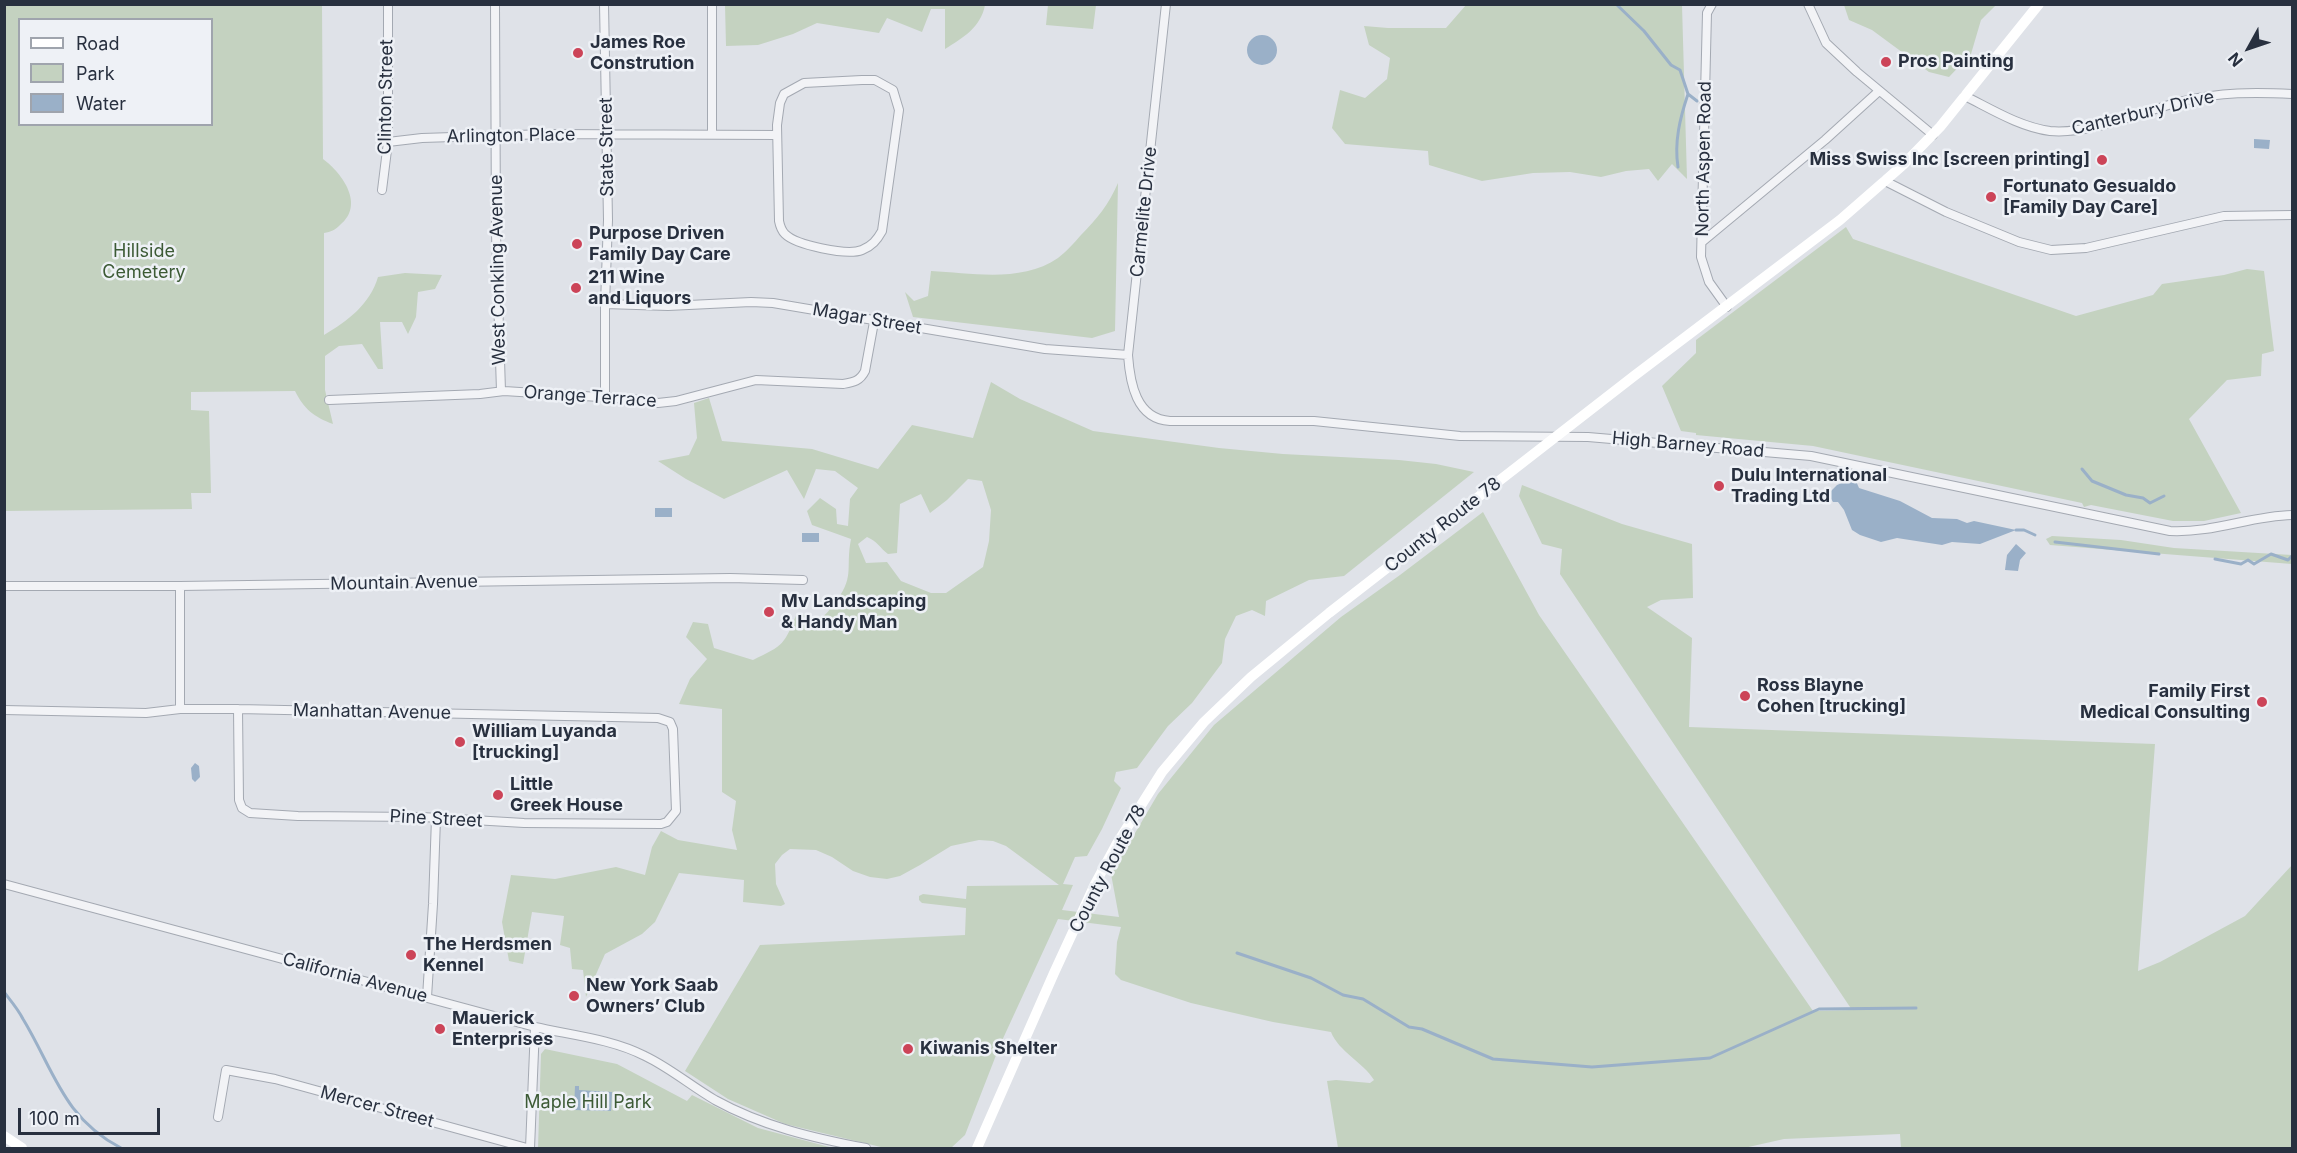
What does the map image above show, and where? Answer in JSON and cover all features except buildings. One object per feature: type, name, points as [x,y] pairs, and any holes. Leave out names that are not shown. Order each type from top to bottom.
[{"type":"street","name":"Clinton Street","points":[[382,190],[388,142],[387,4]]},
{"type":"street","name":"West Conkling Avenue","points":[[495,4],[496,234],[501,391]]},
{"type":"street","name":"State Street","points":[[604,4],[608,220],[605,304],[606,398]]},
{"type":"street","points":[[712,4],[712,133]]},
{"type":"street","name":"Carmelite Drive","points":[[1149,415],[1137,399],[1128,355],[1166,4]]},
{"type":"street","name":"North Aspen Road","points":[[1712,4],[1707,13],[1702,266],[1727,307]]},
{"type":"street","points":[[1808,4],[1826,43],[1879,91],[1933,135]]},
{"type":"street","name":"County Route 78","points":[[976,1149],[1095,884],[1162,772],[1204,722],[1251,677],[1556,436],[1840,220],[1933,135],[2039,4]]},
{"type":"street","points":[[875,80],[893,90],[899,110],[882,231],[871,246],[860,251],[836,250],[800,243],[783,232],[779,221],[777,135],[780,103],[784,94],[797,85],[875,80]]},
{"type":"street","points":[[1702,242],[1825,140],[1879,91]]},
{"type":"street","name":"Canterbury Drive","points":[[1965,96],[2033,127],[2067,132],[2205,96],[2243,92],[2292,94]]},
{"type":"street","name":"Arlington Place","points":[[388,142],[495,135],[712,133],[777,135]]},
{"type":"street","points":[[1885,181],[1957,216],[2019,242],[2051,250],[2086,248],[2224,216],[2292,215]]},
{"type":"street","name":"Magar Street","points":[[605,304],[668,306],[773,303],[874,322],[1045,349],[1128,355]]},
{"type":"street","name":"Orange Terrace","points":[[328,400],[480,394],[501,391],[658,403],[676,401],[756,380],[843,384],[855,382],[865,371],[874,322]]},
{"type":"street","name":"High Barney Road","points":[[1149,415],[1170,421],[1287,420],[1460,436],[1556,436],[1654,441],[1811,456],[2170,531],[2205,531],[2253,520],[2292,515]]},
{"type":"street","name":"Mountain Avenue","points":[[4,586],[180,586],[730,578],[803,580]]},
{"type":"street","points":[[180,586],[180,709]]},
{"type":"street","name":"Manhattan Avenue","points":[[4,710],[146,713],[180,709],[238,709],[658,718],[670,722],[675,745],[676,811],[667,822]]},
{"type":"street","name":"Pine Street","points":[[238,709],[239,800],[242,808],[250,813],[615,825],[667,822]]},
{"type":"street","points":[[427,997],[433,904],[435,818]]},
{"type":"street","name":"California Avenue","points":[[4,884],[535,1027],[633,1051],[664,1066],[714,1099],[757,1120],[812,1137],[866,1149]]},
{"type":"street","points":[[529,1149],[535,1027]]},
{"type":"street","name":"Mercer Street","points":[[218,1117],[226,1070],[275,1079],[529,1149]]},
{"type":"street","points":[[4,1136],[22,1149]]},
{"type":"green space","points":[[725,4],[985,5],[980,20],[975,26],[965,36],[945,49],[945,9],[931,9],[922,32],[887,18],[879,33],[817,23],[793,34],[758,45],[726,46]]},
{"type":"green space","points":[[1844,4],[1996,5],[1981,20],[1971,54],[1949,77],[1929,72],[1872,30],[1849,20]]},
{"type":"green space","name":"Hillside Cemetery","points":[[4,5],[322,5],[323,159],[344,181],[351,199],[351,208],[347,217],[335,229],[324,233],[324,335],[364,304],[378,277],[405,273],[442,275],[435,289],[418,292],[416,317],[408,334],[402,322],[380,322],[383,369],[378,369],[362,344],[339,346],[325,356],[325,390],[333,424],[310,412],[295,391],[191,392],[191,410],[209,411],[211,493],[191,493],[192,509],[5,511]]},
{"type":"green space","points":[[1048,5],[1096,5],[1093,29],[1046,25]]},
{"type":"green space","points":[[1466,5],[1682,5],[1687,179],[1672,164],[1658,181],[1649,169],[1626,171],[1601,177],[1570,172],[1533,173],[1482,181],[1429,165],[1428,151],[1345,144],[1332,128],[1340,90],[1365,98],[1387,79],[1390,58],[1369,45],[1364,26],[1446,28]]},
{"type":"green space","points":[[1118,183],[1115,331],[1092,338],[913,317],[905,292],[914,301],[928,296],[931,271],[1013,274],[1044,266],[1058,258],[1097,217],[1111,198]]},
{"type":"green space","points":[[1846,227],[1853,239],[2076,316],[2153,295],[2162,284],[2224,275],[2247,269],[2264,271],[2274,351],[2262,354],[2261,376],[2227,380],[2189,419],[2241,513],[2204,521],[2173,521],[2091,505],[2084,507],[2082,503],[1813,446],[1696,435],[1696,433],[1681,431],[1662,386],[1696,353],[1696,340]]},
{"type":"green space","points":[[991,382],[1020,399],[1093,431],[1219,448],[1399,460],[1436,464],[1474,472],[1344,576],[1309,580],[1266,601],[1265,616],[1252,610],[1236,616],[1225,639],[1222,663],[1192,703],[1168,726],[1137,768],[1116,772],[1114,781],[1121,788],[1087,856],[1075,857],[1063,884],[1073,885],[1062,910],[1119,917],[1111,874],[1158,794],[1214,725],[1341,617],[1483,512],[1539,615],[1813,1011],[1852,1010],[1560,574],[1562,549],[1542,544],[1519,496],[1522,485],[1622,524],[1692,544],[1693,598],[1661,600],[1647,607],[1692,638],[1689,727],[2155,744],[2138,971],[2160,962],[2245,916],[2292,865],[2292,1148],[1901,1148],[1900,1134],[1784,1139],[1744,1148],[1338,1148],[1327,1081],[1370,1083],[1374,1080],[1340,1045],[1331,1032],[1273,1022],[1191,1003],[1121,980],[1115,974],[1117,942],[1121,927],[1058,919],[1000,1045],[965,1135],[951,1148],[885,1148],[785,1124],[728,1099],[685,1071],[760,945],[965,935],[966,908],[922,903],[919,896],[923,894],[966,899],[967,886],[1059,885],[1006,846],[993,841],[979,840],[951,846],[900,876],[887,879],[870,877],[853,871],[832,857],[816,850],[790,849],[775,864],[776,884],[785,904],[781,906],[743,902],[744,880],[679,873],[655,922],[642,934],[605,954],[586,997],[583,970],[572,969],[570,948],[560,945],[564,916],[532,912],[523,964],[509,961],[502,922],[511,875],[555,879],[616,867],[645,875],[652,847],[661,831],[678,840],[737,850],[732,830],[736,801],[722,792],[722,709],[679,704],[690,679],[707,659],[686,637],[693,622],[708,624],[714,648],[753,660],[782,643],[797,613],[817,617],[826,614],[845,587],[851,539],[812,525],[807,511],[820,498],[836,509],[837,524],[848,526],[850,499],[858,488],[835,471],[816,469],[804,499],[787,470],[724,499],[658,461],[689,455],[697,438],[694,403],[709,398],[722,441],[812,449],[878,469],[912,425],[973,438]],"holes":[[[968,479],[982,481],[991,510],[989,541],[983,567],[946,593],[931,593],[901,581],[887,562],[866,563],[858,544],[867,537],[888,554],[897,553],[900,504],[921,494],[930,513]]]},
{"type":"green space","points":[[2052,536],[2121,540],[2174,548],[2292,555],[2292,564],[2050,545],[2046,539]]},
{"type":"green space","name":"Maple Hill Park","points":[[545,1049],[617,1064],[687,1101],[692,1095],[758,1128],[833,1148],[538,1148],[541,1054]]},
{"type":"water","points":[[1262,35],[1273,39],[1277,50],[1273,61],[1262,65],[1251,61],[1247,50],[1251,39]]},
{"type":"water","points":[[2254,139],[2270,140],[2269,149],[2254,148]]},
{"type":"water","points":[[1849,480],[1856,481],[1859,488],[1900,501],[1932,518],[1957,519],[1967,523],[1974,521],[2016,530],[1980,544],[1952,542],[1942,545],[1897,538],[1881,542],[1852,530],[1844,510],[1838,502],[1833,502],[1828,494],[1837,485]]},
{"type":"water","points":[[655,508],[672,508],[672,517],[655,517]]},
{"type":"water","points":[[802,533],[819,533],[819,542],[802,542]]},
{"type":"water","points":[[2016,544],[2026,553],[2020,560],[2018,571],[2005,570],[2007,555]]},
{"type":"water","points":[[195,763],[199,766],[200,777],[195,782],[192,779],[191,768]]},
{"type":"water","points":[[575,1086],[579,1086],[579,1090],[612,1092],[611,1111],[574,1110]]},
{"type":"waterway","points":[[1616,4],[1644,31],[1671,65],[1680,70],[1688,94],[1697,101]]},
{"type":"waterway","points":[[1678,167],[1678,130],[1688,94]]},
{"type":"waterway","points":[[2082,469],[2092,481],[2126,495],[2143,498],[2150,503],[2164,496]]},
{"type":"waterway","points":[[2016,530],[2024,530],[2035,535]]},
{"type":"waterway","points":[[2055,542],[2159,554]]},
{"type":"waterway","points":[[2215,559],[2241,564],[2248,560],[2254,564],[2271,554],[2288,560],[2292,556]]},
{"type":"waterway","points":[[1237,953],[1311,978],[1343,995],[1363,999],[1409,1027],[1422,1029],[1493,1059],[1592,1067],[1710,1058],[1819,1009],[1916,1008]]},
{"type":"waterway","points":[[4,992],[21,1015],[52,1074],[73,1107],[101,1136],[121,1148]]},
{"type":"place","name":"James Roe Constrution","points":[[578,53]]},
{"type":"place","name":"Pros Painting","points":[[1886,62]]},
{"type":"place","name":"Miss Swiss Inc [screen printing]","points":[[2102,160]]},
{"type":"place","name":"Fortunato Gesualdo [Family Day Care]","points":[[1991,197]]},
{"type":"place","name":"Purpose Driven Family Day Care","points":[[577,244]]},
{"type":"place","name":"211 Wine and Liquors","points":[[576,288]]},
{"type":"place","name":"Dulu International Trading Ltd","points":[[1719,486]]},
{"type":"place","name":"Mv Landscaping & Handy Man","points":[[769,612]]},
{"type":"place","name":"Ross Blayne Cohen [trucking]","points":[[1745,696]]},
{"type":"place","name":"Family First Medical Consulting","points":[[2262,702]]},
{"type":"place","name":"William Luyanda [trucking]","points":[[460,742]]},
{"type":"place","name":"Little Greek House","points":[[498,795]]},
{"type":"place","name":"The Herdsmen Kennel","points":[[411,955]]},
{"type":"place","name":"New York Saab Owners’ Club","points":[[574,996]]},
{"type":"place","name":"Mauerick Enterprises","points":[[440,1029]]},
{"type":"place","name":"Kiwanis Shelter","points":[[908,1049]]}]
